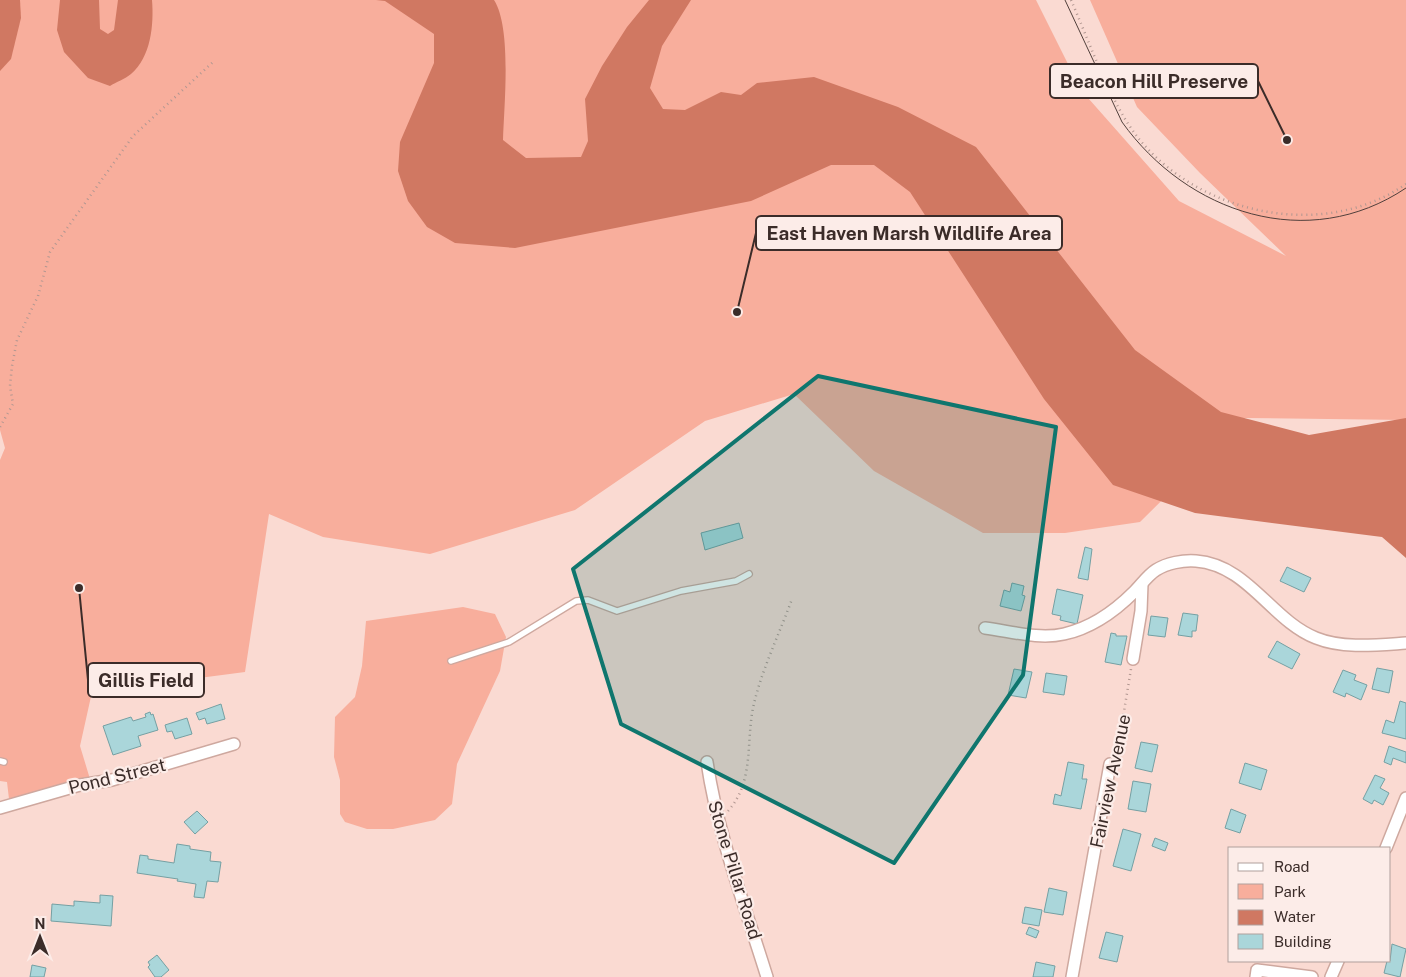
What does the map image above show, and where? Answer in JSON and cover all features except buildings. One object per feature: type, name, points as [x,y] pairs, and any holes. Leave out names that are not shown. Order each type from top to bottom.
[{"type":"street","points":[[985,628],[1046,636],[1063,634],[1086,627],[1105,616],[1156,570],[1180,561],[1212,563],[1228,570],[1299,628],[1314,637],[1344,644],[1406,643]]},
{"type":"street","points":[[1133,659],[1141,611],[1142,584]]},
{"type":"street","name":"Pond Street","points":[[0,808],[80,785],[131,775],[234,744]]},
{"type":"street","name":"Stone Pillar Road","points":[[707,762],[718,816],[767,977]]},
{"type":"street","name":"Fairview Avenue","points":[[1072,977],[1110,764]]},
{"type":"street","points":[[1386,847],[1406,798]]},
{"type":"street","points":[[1331,977],[1338,962]]},
{"type":"street","points":[[1256,977],[1257,970],[1312,977]]},
{"type":"lane","points":[[451,661],[509,642],[576,601],[588,600],[617,612],[681,591],[736,581],[749,574]]},
{"type":"path","points":[[1071,0],[1114,96],[1140,140],[1180,175],[1222,200],[1277,214],[1334,212],[1379,200],[1406,184]]},
{"type":"path","points":[[0,427],[13,404],[12,366],[17,340],[38,296],[50,252],[133,136],[213,62]]},
{"type":"path","points":[[718,816],[727,812],[733,805],[745,781],[753,710],[760,682],[792,599]]},
{"type":"path","name":"Fairview Avenue","points":[[1110,764],[1118,754],[1133,659]]},
{"type":"highlighted area","points":[[818,376],[1056,427],[1023,675],[894,863],[621,724],[573,569]]},
{"type":"green space","points":[[0,0],[1036,0],[1081,90],[1179,201],[1286,256],[1200,173],[1137,107],[1090,0],[1406,0],[1406,420],[1245,418],[1140,522],[1065,533],[983,533],[874,471],[794,394],[705,421],[575,510],[430,554],[323,537],[269,514],[245,672],[92,692],[80,746],[90,779],[9,799],[7,782],[0,781],[0,460],[5,448],[0,430]]},
{"type":"green space","points":[[463,607],[495,614],[506,637],[500,671],[457,764],[452,804],[435,820],[393,829],[367,829],[345,822],[340,814],[340,780],[334,757],[335,717],[355,697],[362,666],[366,621]]},
{"type":"water","points":[[0,0],[20,0],[21,18],[11,59],[0,71]]},
{"type":"water","points":[[60,0],[99,0],[100,29],[108,34],[114,30],[118,0],[152,0],[150,40],[138,67],[129,76],[110,86],[88,78],[64,52],[57,30]]},
{"type":"water","points":[[376,0],[494,0],[500,13],[505,47],[503,140],[526,158],[581,157],[588,141],[585,99],[602,66],[627,27],[649,0],[691,0],[662,46],[650,88],[663,109],[685,110],[721,92],[741,95],[757,83],[814,77],[898,107],[976,147],[1135,350],[1221,412],[1309,435],[1406,418],[1406,558],[1382,537],[1195,513],[1113,485],[1044,399],[910,192],[874,165],[831,165],[751,201],[515,248],[455,243],[427,227],[408,201],[398,171],[400,142],[434,63],[434,34],[385,1]]},
{"type":"tram line","points":[[1065,0],[1122,122],[1149,154],[1180,180],[1215,200],[1252,214],[1290,220],[1329,218],[1368,208],[1406,188]]},
{"type":"place","name":"Beacon Hill Preserve","points":[[1287,140]]},
{"type":"place","name":"East Haven Marsh Wildlife Area","points":[[737,312]]},
{"type":"place","name":"Gillis Field","points":[[79,588]]}]
